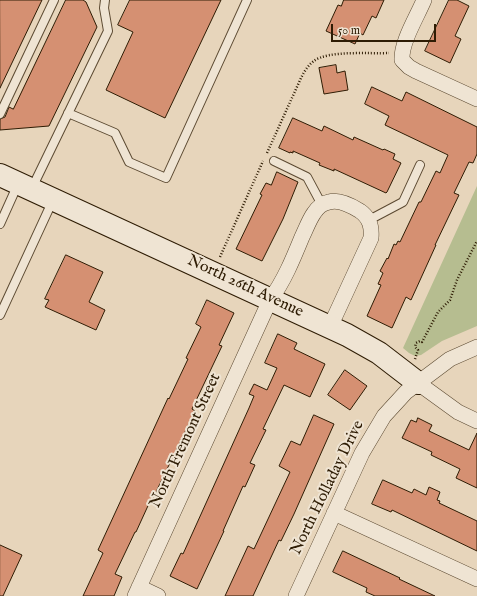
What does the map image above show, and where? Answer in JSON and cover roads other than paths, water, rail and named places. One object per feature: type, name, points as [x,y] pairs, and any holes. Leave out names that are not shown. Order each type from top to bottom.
[{"type":"street","points":[[424,0],[402,56],[408,67],[477,99]]},
{"type":"street","name":"North 26th Avenue","points":[[17,182],[367,345],[458,412],[477,421]]},
{"type":"street","points":[[322,205],[328,202],[336,201],[362,212],[369,220],[371,231],[371,238],[330,327]]},
{"type":"street","name":"North Fremont Street","points":[[137,592],[270,300],[284,277],[313,214],[322,205]]},
{"type":"street","name":"North Holladay Drive","points":[[296,596],[362,453],[384,416],[406,392],[412,377],[477,347]]},
{"type":"street","points":[[334,513],[477,580]]},
{"type":"street","points":[[137,592],[158,596]]},
{"type":"lane","points":[[0,114],[54,0]]},
{"type":"lane","points":[[0,224],[3,208],[17,182],[68,113],[108,31],[104,8],[105,0]]},
{"type":"lane","points":[[68,113],[115,133],[129,162],[166,178],[247,0]]},
{"type":"lane","points":[[274,161],[307,177],[322,205]]},
{"type":"lane","points":[[369,220],[402,202],[420,165]]},
{"type":"lane","points":[[0,315],[53,200]]}]
